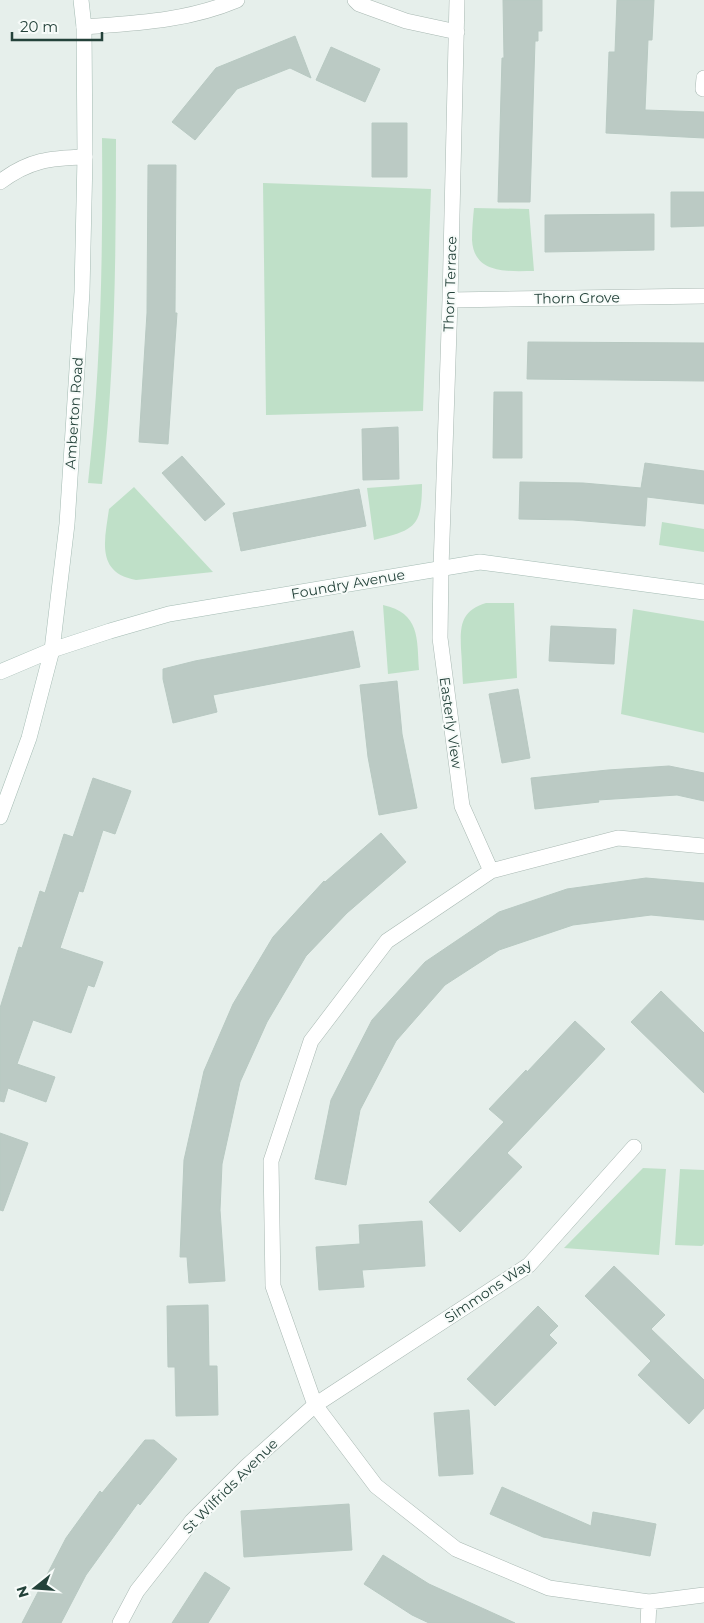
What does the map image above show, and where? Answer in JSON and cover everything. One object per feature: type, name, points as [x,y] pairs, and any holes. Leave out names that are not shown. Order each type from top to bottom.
[{"type":"street","name":"Amberton Road","points":[[0,817],[29,738],[52,650],[67,524],[82,292],[85,157],[84,27],[81,0]]},
{"type":"street","points":[[84,27],[160,21],[214,10],[236,0]]},
{"type":"street","points":[[355,0],[359,4],[406,21],[457,32]]},
{"type":"street","name":"Thorn Terrace","points":[[441,568],[457,0]]},
{"type":"street","points":[[703,89],[704,78]]},
{"type":"street","points":[[0,182],[9,175],[33,163],[56,158],[85,157]]},
{"type":"street","name":"Thorn Grove","points":[[450,300],[704,296]]},
{"type":"street","name":"Foundry Avenue","points":[[0,672],[52,650],[169,614],[480,562],[704,592]]},
{"type":"street","name":"Easterly View","points":[[441,568],[440,638],[462,806],[491,871]]},
{"type":"street","points":[[704,846],[618,838],[491,871],[386,941],[311,1041],[272,1161],[273,1286],[315,1405],[376,1486],[456,1549],[549,1588],[650,1602],[704,1595]]},
{"type":"street","name":"Simmons Way","points":[[315,1405],[529,1266],[634,1147]]},
{"type":"street","name":"St Wilfrids Avenue","points":[[120,1623],[138,1591],[192,1521],[247,1466],[315,1405]]},
{"type":"street","points":[[648,1623],[650,1602]]},
{"type":"green space","points":[[102,138],[116,139],[112,355],[102,484],[88,483],[96,397],[100,311]]},
{"type":"green space","points":[[263,183],[431,189],[423,411],[266,415]]},
{"type":"green space","points":[[474,208],[529,209],[534,271],[494,269],[479,260],[474,251],[472,240]]},
{"type":"green space","points":[[422,484],[420,510],[413,525],[398,533],[374,540],[367,488]]},
{"type":"green space","points":[[134,487],[213,572],[136,580],[123,576],[114,570],[108,562],[105,543],[109,509]]},
{"type":"green space","points":[[662,522],[704,529],[704,552],[659,545]]},
{"type":"green space","points":[[486,603],[514,603],[517,678],[463,684],[462,626],[471,610]]},
{"type":"green space","points":[[383,605],[404,614],[414,628],[418,647],[419,670],[388,674]]},
{"type":"green space","points":[[633,609],[704,621],[704,733],[621,714]]},
{"type":"green space","points":[[643,1168],[666,1169],[659,1255],[564,1248]]},
{"type":"green space","points":[[680,1169],[704,1170],[704,1244],[702,1246],[675,1245]]},
{"type":"building","points":[[503,0],[542,0],[542,31],[538,31],[538,41],[535,41],[530,202],[498,202],[502,58],[504,58]]},
{"type":"building","points":[[617,0],[654,0],[652,40],[648,40],[645,110],[704,112],[704,138],[606,133],[609,52],[615,52]]},
{"type":"building","points":[[295,36],[311,78],[290,68],[237,89],[195,140],[172,122],[216,68]]},
{"type":"building","points":[[331,47],[380,69],[365,102],[316,80]]},
{"type":"building","points":[[372,123],[407,123],[407,177],[372,177]]},
{"type":"building","points":[[148,165],[176,165],[175,313],[177,313],[168,444],[139,442],[147,313]]},
{"type":"building","points":[[671,192],[704,192],[704,226],[671,227]]},
{"type":"building","points":[[654,214],[654,250],[545,252],[545,215]]},
{"type":"building","points":[[528,342],[704,343],[704,381],[527,379]]},
{"type":"building","points":[[494,392],[522,392],[522,458],[493,458]]},
{"type":"building","points":[[398,427],[399,479],[363,480],[362,429]]},
{"type":"building","points":[[182,456],[225,504],[205,521],[162,473]]},
{"type":"building","points":[[645,463],[704,471],[704,504],[647,497],[645,526],[573,520],[519,519],[520,482],[583,483],[641,488]]},
{"type":"building","points":[[359,489],[366,526],[241,551],[233,513]]},
{"type":"building","points":[[551,626],[616,629],[614,664],[549,661]]},
{"type":"building","points":[[353,631],[360,667],[213,695],[217,712],[173,723],[163,679],[163,669],[195,661]]},
{"type":"building","points":[[397,681],[402,734],[417,808],[379,815],[368,757],[360,685]]},
{"type":"building","points":[[518,689],[530,758],[502,763],[489,694]]},
{"type":"building","points":[[669,766],[704,773],[704,801],[677,795],[598,800],[599,802],[535,809],[531,778]]},
{"type":"building","points":[[93,778],[131,791],[115,834],[103,830],[83,892],[79,891],[60,948],[103,962],[94,987],[88,985],[71,1033],[33,1020],[17,1064],[55,1077],[46,1102],[8,1088],[4,1102],[0,1101],[0,1008],[19,947],[22,948],[40,891],[45,893],[64,834],[73,837]]},
{"type":"building","points":[[381,833],[406,862],[347,913],[306,956],[267,1022],[240,1082],[222,1164],[220,1210],[225,1281],[189,1283],[187,1257],[180,1257],[184,1160],[204,1071],[233,1004],[273,937],[324,881]]},
{"type":"building","points":[[646,878],[704,883],[704,920],[651,915],[573,925],[499,950],[445,985],[396,1041],[360,1110],[346,1185],[315,1179],[331,1100],[372,1020],[425,962],[499,912],[567,889]]},
{"type":"building","points":[[661,991],[704,1033],[704,1093],[631,1022]]},
{"type":"building","points":[[575,1021],[605,1049],[507,1153],[522,1167],[460,1232],[429,1202],[504,1122],[489,1109]]},
{"type":"building","points":[[0,1133],[28,1143],[3,1211],[0,1210]]},
{"type":"building","points":[[422,1221],[425,1266],[362,1270],[364,1287],[319,1290],[316,1247],[360,1244],[359,1225]]},
{"type":"building","points":[[614,1266],[665,1315],[651,1329],[704,1380],[704,1408],[689,1424],[638,1375],[651,1361],[585,1296]]},
{"type":"building","points":[[208,1305],[209,1366],[217,1366],[218,1415],[176,1416],[175,1367],[168,1367],[167,1306]]},
{"type":"building","points":[[538,1306],[558,1326],[549,1335],[557,1343],[495,1406],[467,1379]]},
{"type":"building","points":[[469,1410],[473,1474],[439,1476],[434,1413]]},
{"type":"building","points":[[145,1440],[154,1440],[177,1459],[140,1505],[138,1503],[86,1575],[61,1623],[22,1623],[66,1538],[100,1491],[102,1493]]},
{"type":"building","points":[[502,1487],[591,1526],[593,1512],[656,1524],[650,1556],[543,1537],[490,1514]]},
{"type":"building","points":[[349,1504],[352,1550],[244,1557],[241,1511]]},
{"type":"building","points":[[383,1555],[429,1584],[515,1623],[429,1623],[412,1615],[364,1584]]},
{"type":"building","points":[[205,1572],[230,1588],[208,1623],[172,1623]]}]
